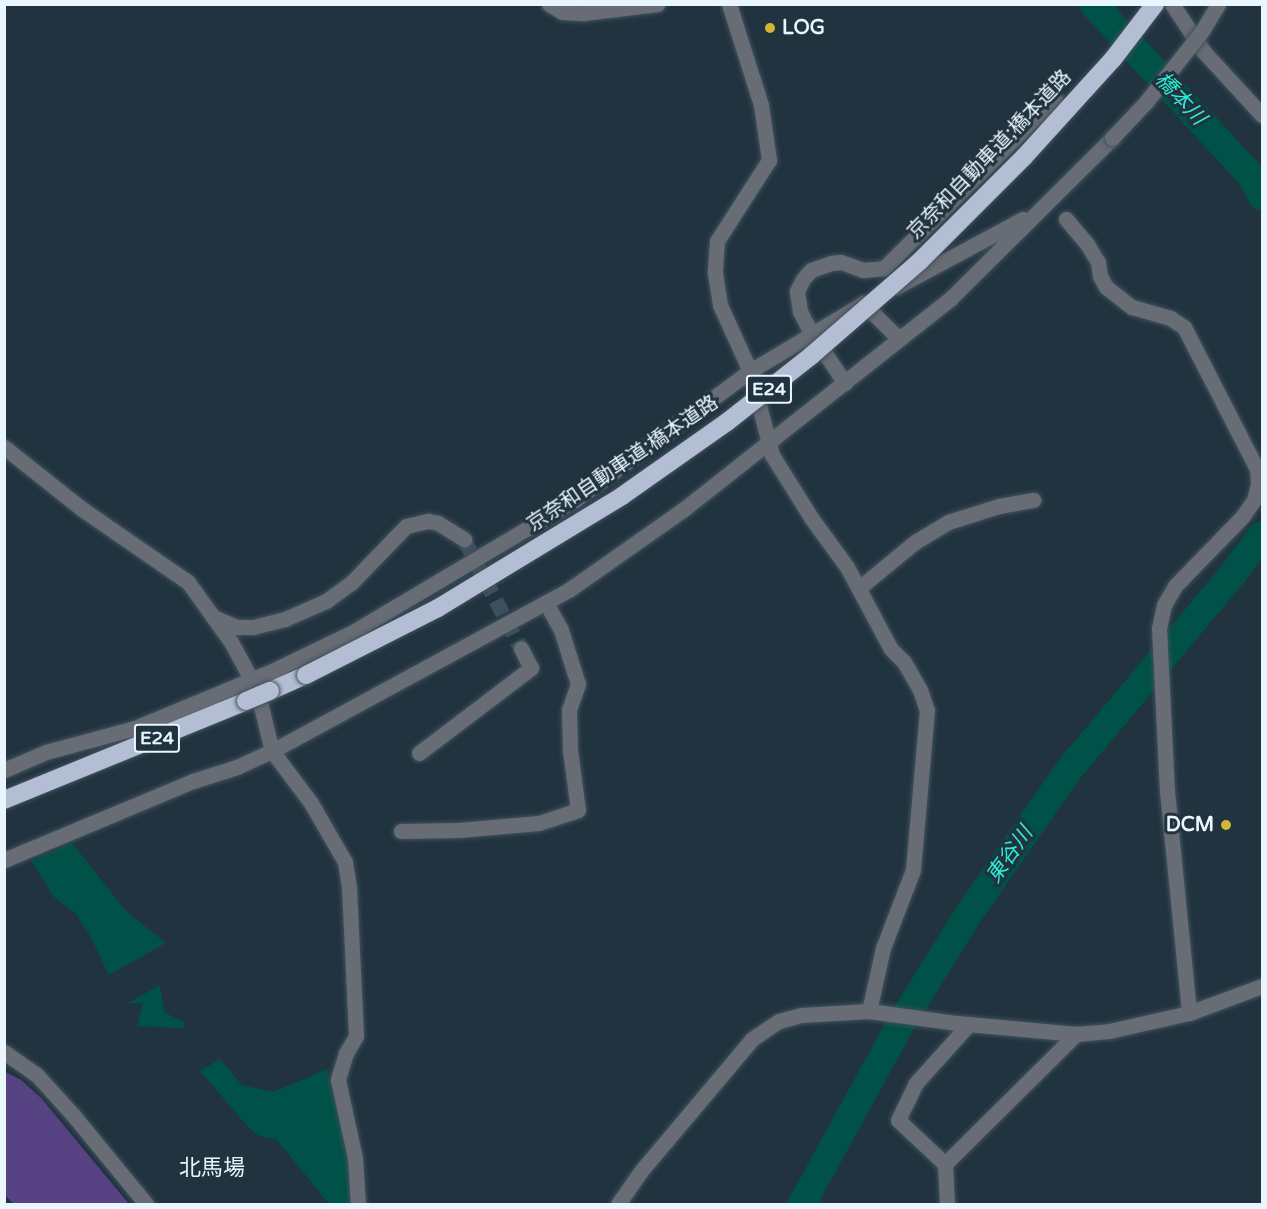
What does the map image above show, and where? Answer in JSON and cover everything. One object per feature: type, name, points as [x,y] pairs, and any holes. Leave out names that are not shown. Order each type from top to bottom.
[{"type":"highway","name":"京奈和自動車道;橋本道路","points":[[4,800],[270,691],[438,608],[582,522],[727,422],[813,355],[920,261],[1024,157],[1113,59],[1155,4]]},
{"type":"street","points":[[549,4],[562,12],[584,13],[657,4]]},
{"type":"street","points":[[729,4],[760,105],[769,160],[717,241],[715,273],[720,305],[750,371],[772,454],[859,588],[891,649],[904,663],[920,690],[927,710],[913,870],[883,948],[868,1011]]},
{"type":"street","points":[[1172,4],[1204,52],[1263,115]]},
{"type":"street","points":[[4,860],[193,781],[237,767],[272,751],[570,590],[684,509],[769,444],[950,299],[1146,102],[1202,31],[1218,4]]},
{"type":"street","points":[[845,383],[811,333],[800,311],[798,291],[811,270],[841,262],[863,270],[884,268],[1055,98]]},
{"type":"street","points":[[4,770],[46,752],[135,728],[251,680],[351,633],[535,525],[608,476],[750,371],[811,333],[1039,211]]},
{"type":"street","points":[[1066,219],[1087,244],[1098,262],[1106,287],[1132,307],[1170,318],[1184,327],[1257,469],[1258,484],[1254,500],[1243,516],[1175,586],[1164,605],[1159,628],[1167,790],[1189,1014]]},
{"type":"street","points":[[864,303],[900,339]]},
{"type":"street","points":[[4,447],[82,509],[188,582],[231,642],[257,690],[272,751],[311,803],[345,862],[349,887],[356,1036],[338,1080],[355,1158],[358,1204]]},
{"type":"street","points":[[859,588],[915,542],[948,522],[999,506],[1033,500]]},
{"type":"street","points":[[213,617],[237,627],[253,627],[285,619],[326,601],[351,583],[406,526],[428,521],[438,523],[464,540]]},
{"type":"street","points":[[401,831],[459,830],[538,823],[578,810],[570,750],[569,710],[578,684],[561,630],[546,603]]},
{"type":"street","points":[[419,753],[531,668],[521,648]]},
{"type":"street","points":[[618,1204],[640,1171],[752,1039],[779,1021],[802,1015],[868,1011],[963,1024],[1076,1034],[1108,1031],[1189,1014],[1263,986]]},
{"type":"street","points":[[947,1204],[945,1164],[898,1120],[916,1083],[963,1024]]},
{"type":"street","points":[[945,1164],[1076,1034]]},
{"type":"street","points":[[4,1052],[36,1074],[146,1204]]},
{"type":"shaded area","points":[[72,843],[126,911],[166,943],[109,975],[88,932],[75,913],[54,897],[31,861]]},
{"type":"shaded area","points":[[160,985],[164,1012],[187,1024],[181,1028],[137,1026],[143,1003],[128,1003]]},
{"type":"shaded area","points":[[220,1059],[242,1085],[273,1092],[327,1069],[347,1148],[353,1204],[329,1204],[276,1139],[259,1136],[248,1127],[200,1071]]},
{"type":"shaded area","points":[[4,1071],[21,1080],[41,1098],[129,1204],[14,1204],[5,1195]]},
{"type":"waterway","name":"橋本川","points":[[1093,4],[1251,176],[1262,196]]},
{"type":"waterway","name":"東谷川","points":[[802,1204],[901,1023],[968,915],[1068,771],[1232,575],[1262,535]]},
{"type":"tunnel","points":[[464,539],[521,648]]},
{"type":"place","name":"LOG","points":[[770,28]]},
{"type":"place","name":"DCM","points":[[1226,825]]},
{"type":"district","name":"北馬場","points":[[212,1169]]}]
